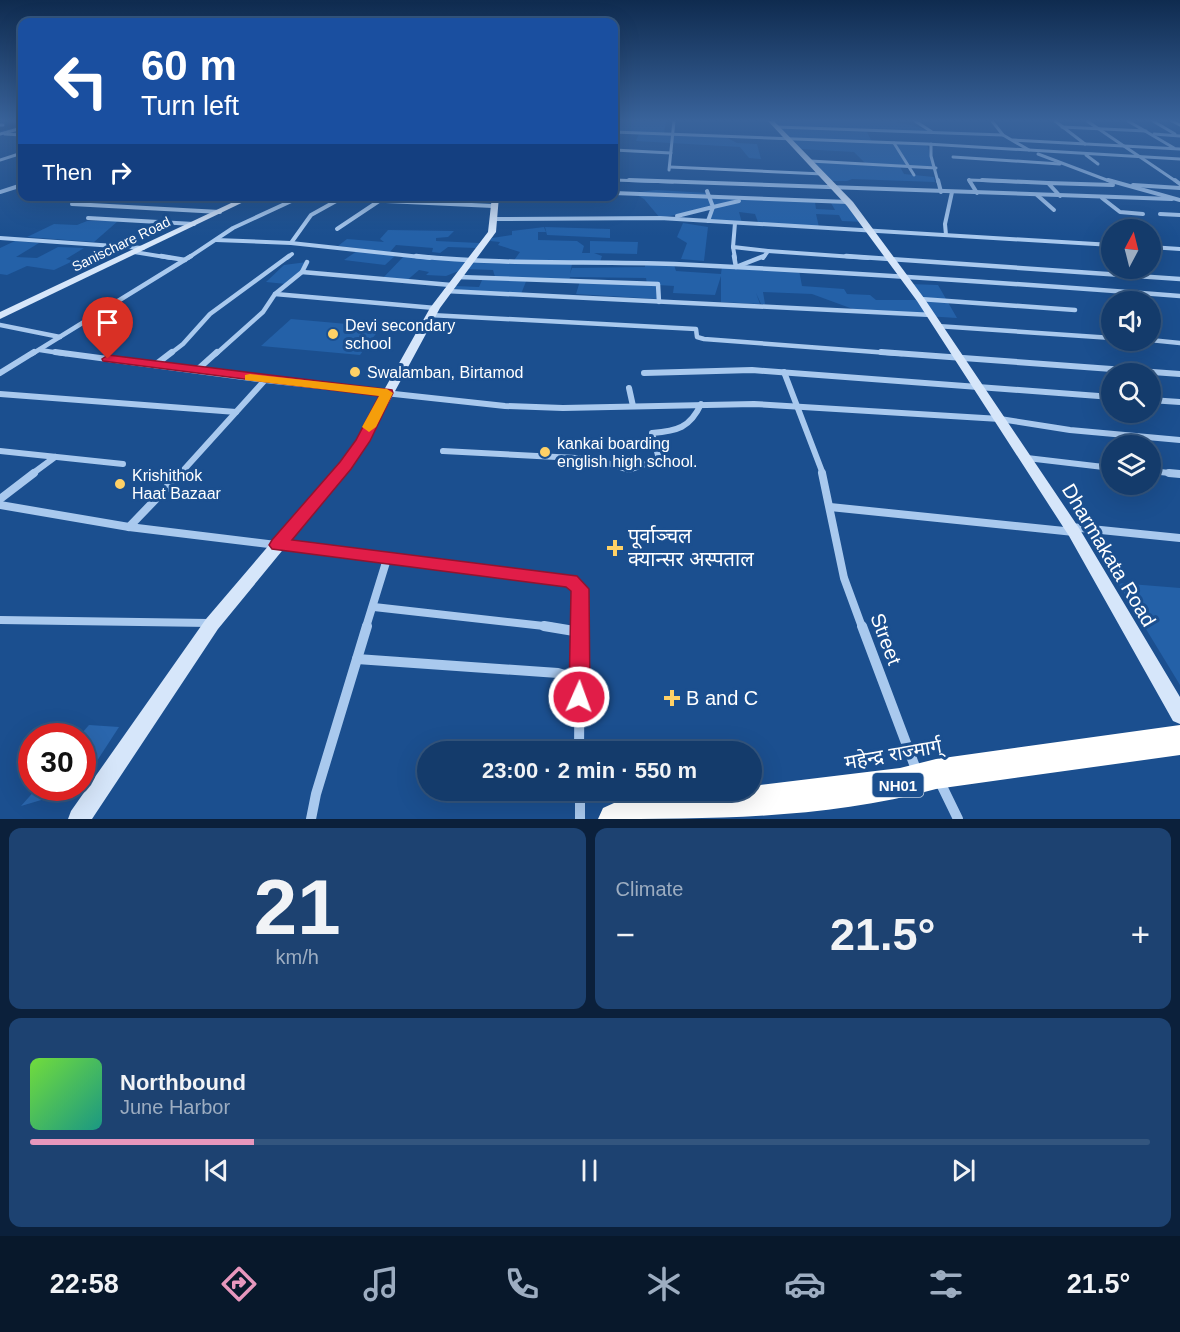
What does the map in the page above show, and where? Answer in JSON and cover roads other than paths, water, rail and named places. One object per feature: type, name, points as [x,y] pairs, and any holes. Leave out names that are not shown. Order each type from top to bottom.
[{"type":"highway","name":"महेन्द्र राज्मार्ग्","points":[[614,819],[900,784],[928,777],[1180,740]]},
{"type":"street","points":[[670,159],[669,169],[823,174]]},
{"type":"street","points":[[905,159],[914,175]]},
{"type":"street","points":[[932,159],[941,192]]},
{"type":"street","points":[[979,159],[1045,165],[1064,164]]},
{"type":"street","points":[[1051,159],[1120,185],[1172,199]]},
{"type":"street","points":[[1092,159],[1098,164]]},
{"type":"street","points":[[1142,159],[1180,186]]},
{"type":"street","points":[[810,161],[936,168]]},
{"type":"street","name":"Dharmakata Road","points":[[810,161],[848,202],[932,315],[1072,530],[1180,715]]},
{"type":"street","points":[[618,180],[1180,200]]},
{"type":"street","points":[[977,193],[969,180],[1180,186]]},
{"type":"street","points":[[1048,183],[1060,196]]},
{"type":"street","points":[[0,192],[18,186]]},
{"type":"street","points":[[707,191],[713,207],[708,221]]},
{"type":"street","points":[[946,235],[945,222],[951,205],[952,192]]},
{"type":"street","points":[[618,193],[848,202]]},
{"type":"street","points":[[1036,195],[1054,210]]},
{"type":"street","points":[[1102,198],[1120,212],[1143,214]]},
{"type":"street","points":[[671,218],[746,199]]},
{"type":"street","name":"Sanischare Road","points":[[0,316],[243,201]]},
{"type":"street","points":[[0,373],[216,240],[268,210],[292,201]]},
{"type":"street","points":[[291,243],[311,215],[337,201]]},
{"type":"street","points":[[337,229],[379,201]]},
{"type":"street","points":[[80,819],[212,624],[345,465],[362,441],[432,311],[492,232],[494,201]]},
{"type":"street","points":[[72,204],[220,212]]},
{"type":"street","points":[[1160,214],[1180,215]]},
{"type":"street","points":[[88,218],[194,224]]},
{"type":"street","points":[[493,219],[671,218],[1101,244]]},
{"type":"street","points":[[735,223],[733,247],[736,267]]},
{"type":"street","points":[[0,238],[144,248]]},
{"type":"street","points":[[216,240],[291,243],[469,262],[736,267],[903,275],[1180,296]]},
{"type":"street","points":[[733,247],[1180,279]]},
{"type":"street","points":[[1161,248],[1180,249]]},
{"type":"street","points":[[736,267],[763,258],[768,251]]},
{"type":"street","points":[[134,252],[185,260]]},
{"type":"street","points":[[155,365],[183,344],[192,331],[210,314],[292,254]]},
{"type":"street","points":[[197,370],[263,312],[275,294],[302,272],[307,262]]},
{"type":"street","points":[[302,272],[659,302],[932,315]]},
{"type":"street","points":[[451,284],[658,285],[659,302]]},
{"type":"street","points":[[275,294],[432,311],[696,329],[697,337],[704,339],[1180,374]]},
{"type":"street","points":[[920,299],[1075,310]]},
{"type":"street","points":[[0,325],[60,337]]},
{"type":"street","points":[[938,326],[1101,337]]},
{"type":"street","points":[[1161,341],[1180,343]]},
{"type":"street","points":[[40,350],[265,380],[505,406],[701,404],[800,406],[1000,419],[1070,430],[1180,440]]},
{"type":"street","points":[[644,373],[752,370],[1101,396]]},
{"type":"street","name":"Street","points":[[784,372],[800,406],[820,462],[844,578],[928,777],[958,819]]},
{"type":"street","points":[[129,527],[265,380]]},
{"type":"street","points":[[629,388],[633,406]]},
{"type":"street","points":[[0,394],[236,412]]},
{"type":"street","points":[[1161,401],[1180,402]]},
{"type":"street","points":[[443,451],[595,459],[629,470],[659,459],[652,433],[682,431],[694,421],[701,404]]},
{"type":"street","points":[[0,451],[123,464]]},
{"type":"street","points":[[0,499],[55,457]]},
{"type":"street","points":[[1023,458],[1101,467]]},
{"type":"street","points":[[1161,472],[1180,474]]},
{"type":"street","points":[[0,505],[129,527],[571,581],[580,589],[579,741]]},
{"type":"street","points":[[830,507],[1180,538]]},
{"type":"street","points":[[311,819],[316,794],[387,559]]},
{"type":"street","points":[[374,606],[548,626],[580,632]]},
{"type":"street","points":[[0,620],[212,624]]},
{"type":"street","points":[[357,659],[558,674],[580,679]]},
{"type":"street","points":[[580,801],[580,819]]},
{"type":"place","name":"Devi secondary school","points":[[333,334]]},
{"type":"place","name":"Swalamban, Birtamod","points":[[355,372]]},
{"type":"place","name":"kankai boarding english high school.","points":[[545,452]]},
{"type":"place","name":"Krishithok Haat Bazaar","points":[[120,484]]},
{"type":"place","name":"पूर्वाञ्चल क्यान्सर अस्पताल","points":[[615,548]]},
{"type":"place","name":"B and C","points":[[672,698]]}]
